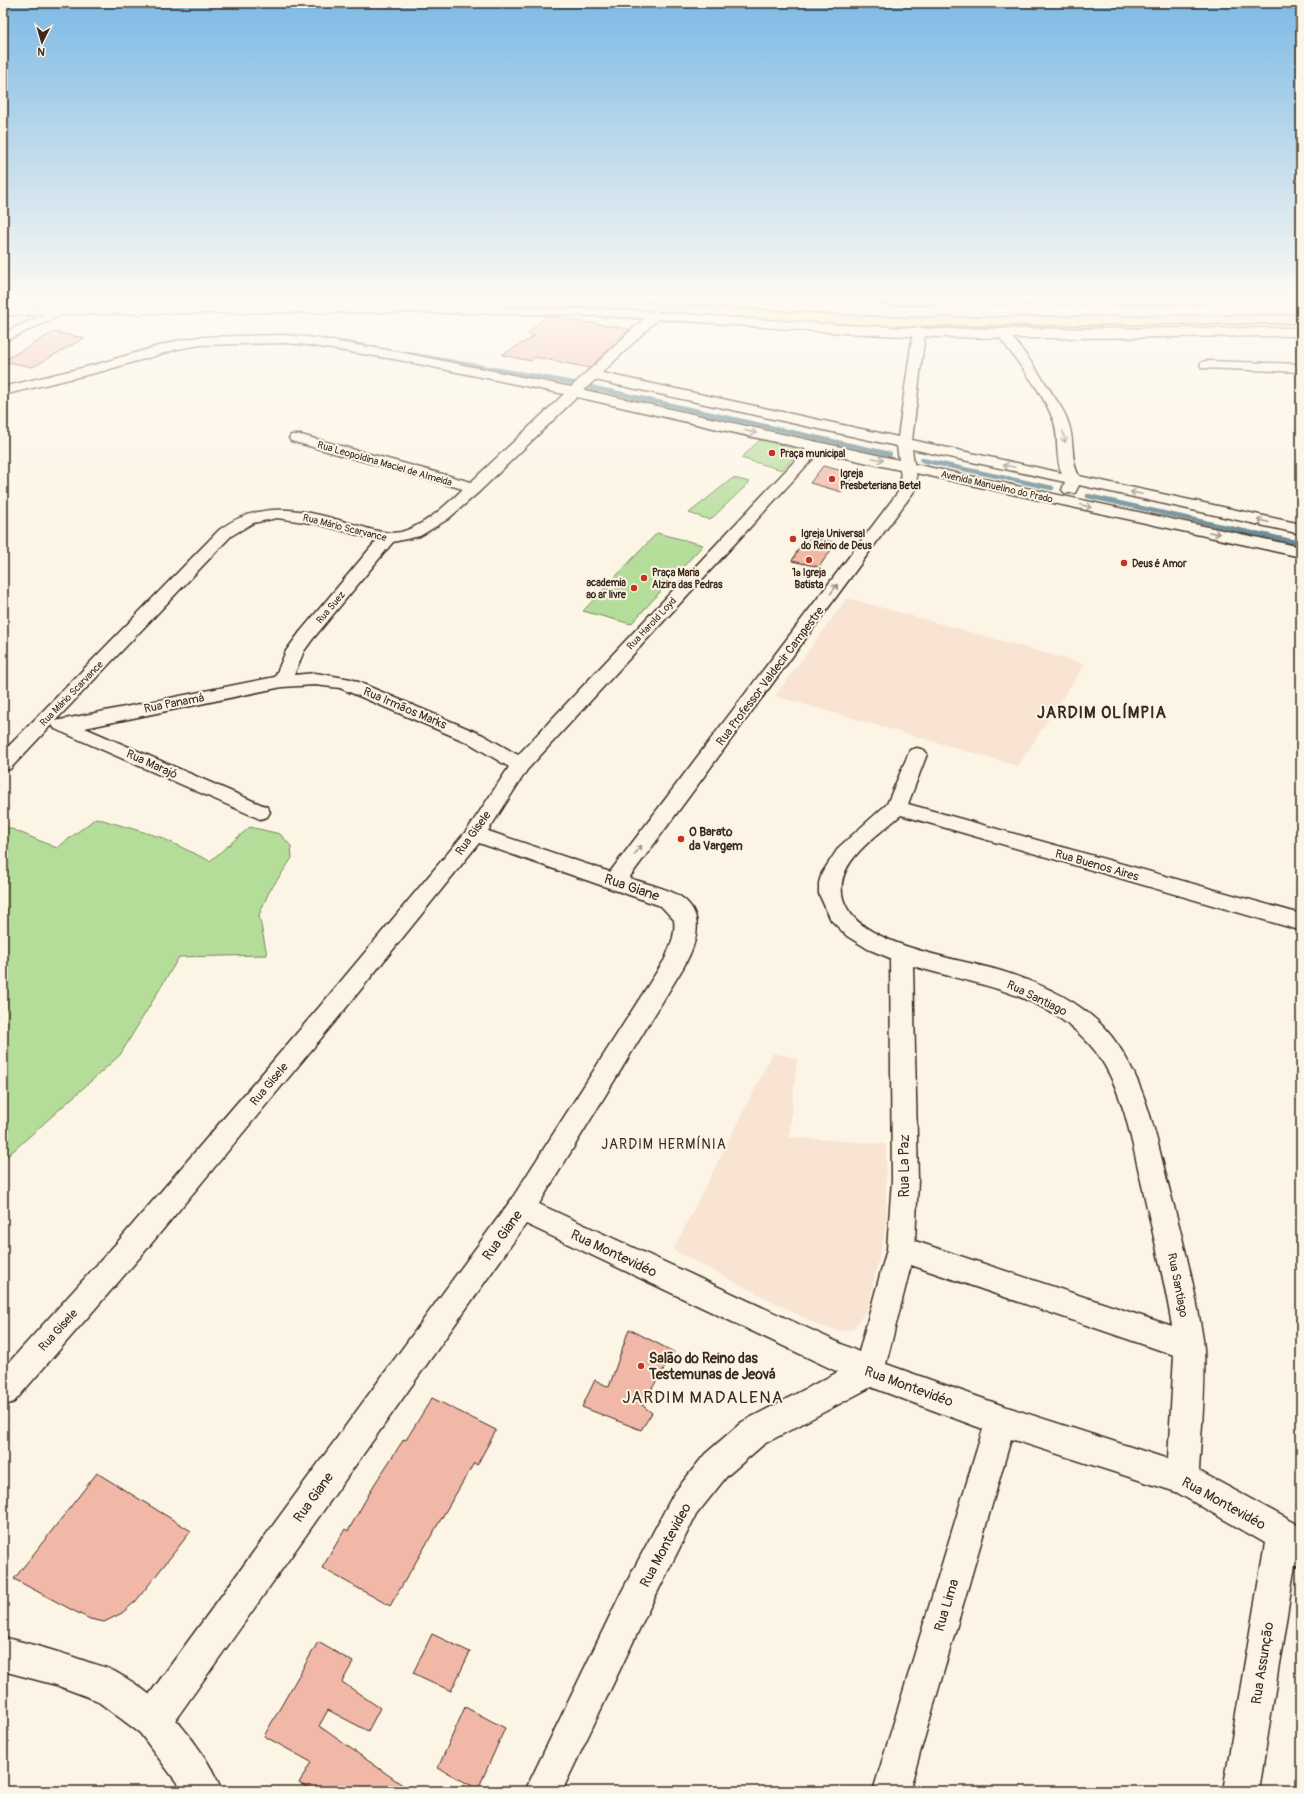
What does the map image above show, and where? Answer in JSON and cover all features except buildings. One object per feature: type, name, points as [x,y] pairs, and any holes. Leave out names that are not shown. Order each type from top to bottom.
[{"type":"street","points":[[3,391],[33,384]]},
{"type":"street","points":[[535,384],[576,392]]},
{"type":"street","name":"Rua Mário Scarvance","points":[[3,764],[225,533],[239,523],[252,517],[266,514],[304,516],[387,539],[409,535],[444,517],[507,460],[584,384]]},
{"type":"street","name":"Avenida Manuelino do Prado","points":[[631,384],[1301,529]]},
{"type":"street","name":"Rua Professor Valdecir Campestre","points":[[615,881],[910,487],[904,444],[912,384]]},
{"type":"street","points":[[1039,384],[1058,414],[1062,424],[1067,458],[1066,466],[1073,479],[1068,502]]},
{"type":"street","name":"Avenida Manuelino do Prado","points":[[576,392],[816,447],[1301,552]]},
{"type":"street","name":"Rua Leopoldina Maciel de Almeida","points":[[296,438],[475,488]]},
{"type":"street","name":"Rua Harold Loyd","points":[[520,765],[816,447]]},
{"type":"street","name":"Rua Suez","points":[[282,681],[295,652],[306,636],[387,539]]},
{"type":"street","name":"Rua Irmãos Marks","points":[[282,681],[315,679],[344,683],[397,704],[476,739],[520,765]]},
{"type":"street","name":"Rua Panamá","points":[[66,726],[282,681]]},
{"type":"street","name":"Rua Marajó","points":[[43,721],[66,726],[260,812]]},
{"type":"street","name":"Rua Santiago","points":[[917,754],[896,807],[840,859],[830,880],[830,894],[836,909],[851,928],[870,940],[901,955],[1001,980],[1046,999],[1082,1021],[1103,1042],[1118,1064],[1130,1094],[1172,1254],[1189,1346],[1183,1479]]},
{"type":"street","name":"Rua Gisele","points":[[3,1391],[132,1247],[329,1012],[475,834],[520,765]]},
{"type":"street","name":"Rua Buenos Aires","points":[[896,807],[1300,921]]},
{"type":"street","name":"Rua Giane","points":[[153,1720],[521,1209],[675,962],[687,930],[683,914],[669,900],[475,834]]},
{"type":"street","name":"Rua La Paz","points":[[869,1372],[901,1249],[905,1180],[901,955]]},
{"type":"street","name":"Rua Montevidéo","points":[[521,1209],[869,1372],[1001,1420],[1183,1479],[1292,1542]]},
{"type":"street","points":[[901,1249],[1189,1346]]},
{"type":"street","name":"Rua Montevideo","points":[[543,1791],[633,1605],[685,1504],[716,1465],[753,1433],[869,1372]]},
{"type":"street","name":"Rua Lima","points":[[891,1791],[1001,1420]]},
{"type":"street","name":"Rua Assunção","points":[[1241,1791],[1292,1542]]},
{"type":"street","points":[[3,1654],[56,1668],[107,1686],[153,1720],[204,1791]]},
{"type":"shaded area","points":[[847,598],[1085,664],[1018,766],[775,696]]},
{"type":"shaded area","points":[[773,1053],[797,1059],[789,1137],[886,1144],[886,1226],[868,1308],[853,1329],[838,1331],[820,1326],[673,1250]]},
{"type":"green space","name":"Praça municipal","points":[[761,439],[803,448],[782,470],[741,458]]},
{"type":"green space","points":[[733,478],[750,482],[710,520],[689,513]]},
{"type":"green space","name":"Praça Maria Alzira das Pedras","points":[[657,533],[703,545],[631,624],[583,611]]},
{"type":"green space","points":[[96,818],[160,837],[210,861],[250,827],[280,834],[291,846],[292,858],[269,892],[259,915],[267,955],[179,957],[120,1055],[3,1160],[3,830],[7,827],[57,848]]},
{"type":"waterway","points":[[576,384],[890,454]]},
{"type":"waterway","points":[[922,460],[1052,488]]},
{"type":"waterway","points":[[1088,496],[1261,535]]},
{"type":"waterway","points":[[1256,534],[1301,544]]},
{"type":"place","name":"Praça municipal","points":[[772,453]]},
{"type":"place","name":"Igreja Presbeteriana Betel","points":[[832,479]]},
{"type":"place","name":"Igreja Universal do Reino de Deus","points":[[793,539]]},
{"type":"place","name":"1ª Igreja Batista","points":[[809,560]]},
{"type":"place","name":"Deus é Amor","points":[[1124,563]]},
{"type":"place","name":"Praça Maria Alzira das Pedras","points":[[644,578]]},
{"type":"place","name":"academia ao ar livre","points":[[634,588]]},
{"type":"place","name":"O Barato da Vargem","points":[[681,839]]},
{"type":"place","name":"Salão do Reino das Testemunas de Jeová","points":[[641,1366]]},
{"type":"district","name":"JARDIM OLÍMPIA","points":[[1102,712]]},
{"type":"district","name":"JARDIM HERMÍNIA","points":[[664,1144]]},
{"type":"district","name":"JARDIM MADALENA","points":[[703,1397]]}]
